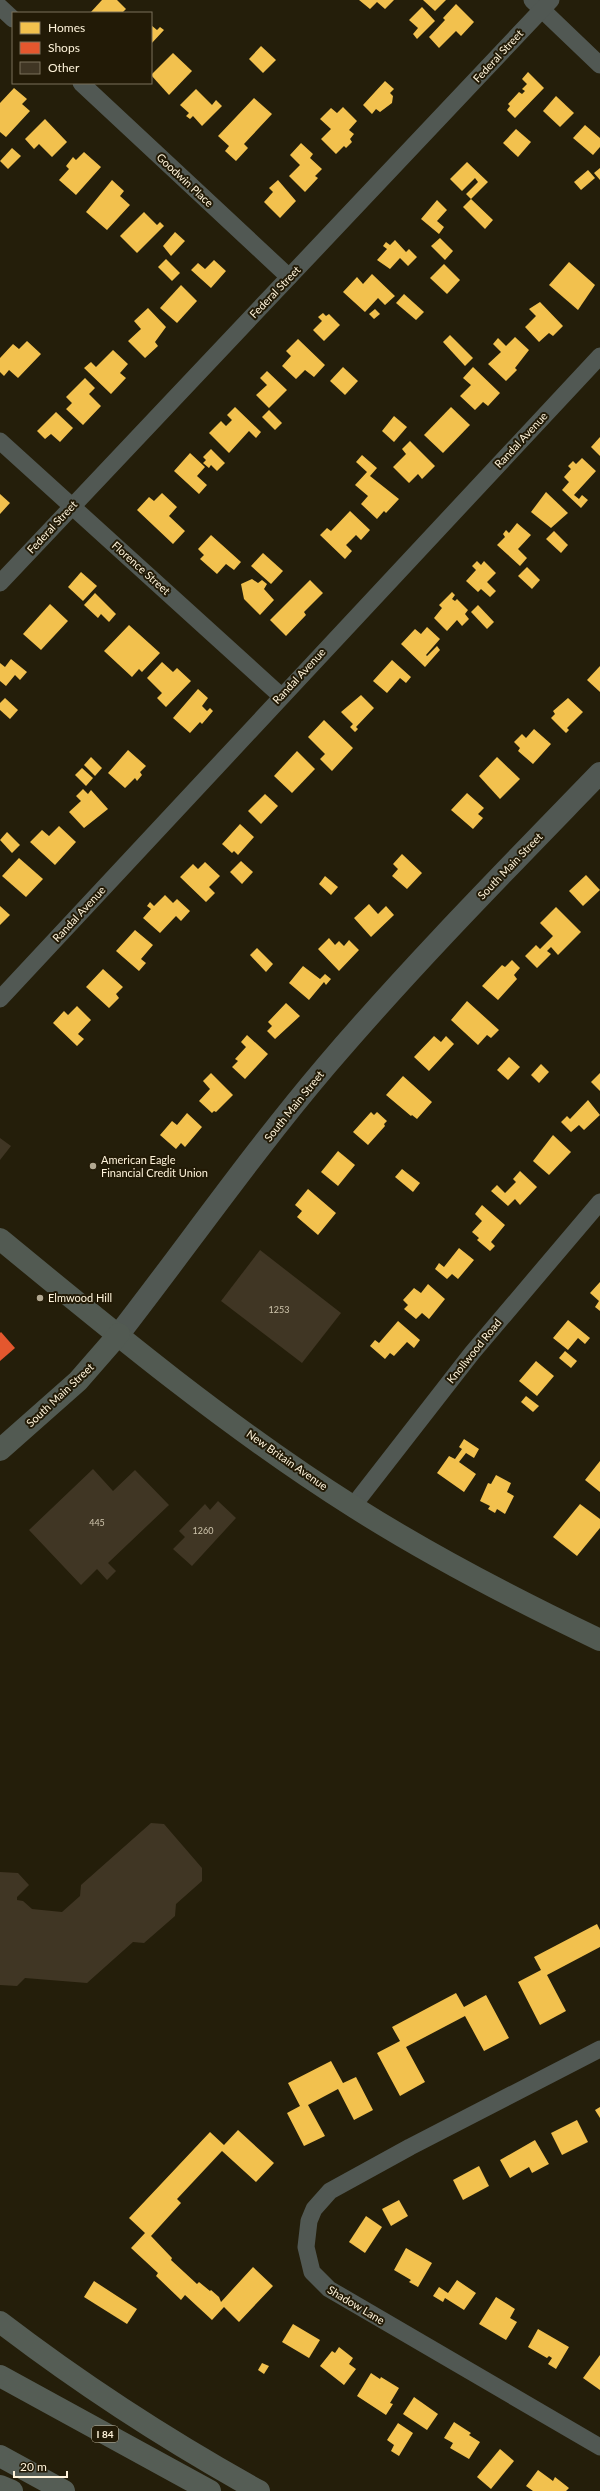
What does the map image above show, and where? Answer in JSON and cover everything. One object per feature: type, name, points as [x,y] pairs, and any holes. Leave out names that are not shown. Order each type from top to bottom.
[{"type":"highway","points":[[0,2322],[68,2374],[137,2421],[259,2491]]},
{"type":"highway","name":"I 84","points":[[0,2376],[210,2491]]},
{"type":"highway","points":[[0,2456],[64,2491]]},
{"type":"highway","points":[[0,2486],[12,2491]]},
{"type":"main road","name":"New Britain Avenue","points":[[0,1239],[119,1334],[237,1425],[353,1506],[405,1538],[534,1609],[600,1640]]},
{"type":"main road","name":"South Main Street","points":[[0,1450],[78,1381],[119,1334]]},
{"type":"street","points":[[542,3],[600,64]]},
{"type":"street","name":"Federal Street","points":[[0,583],[72,505],[289,277],[542,3]]},
{"type":"street","points":[[0,7],[12,18]]},
{"type":"street","name":"Goodwin Place","points":[[83,84],[289,277]]},
{"type":"street","name":"Randal Avenue","points":[[0,999],[281,696],[600,356]]},
{"type":"street","name":"Florence Street","points":[[0,441],[281,696]]},
{"type":"street","name":"South Main Street","points":[[119,1334],[277,1126],[327,1065],[456,922],[600,772]]},
{"type":"street","name":"Knollwood Road","points":[[353,1506],[472,1353],[600,1202]]},
{"type":"street","name":"Shadow Lane","points":[[600,2049],[404,2150],[330,2191],[314,2209],[309,2221],[306,2247],[312,2272],[329,2289],[600,2447]]},
{"type":"building: Homes","points":[[102,0],[117,0],[126,9],[123,12],[91,12]]},
{"type":"building: Homes","points":[[359,0],[394,0],[385,9],[377,2],[370,9]]},
{"type":"building: Homes","points":[[423,0],[446,0],[435,11]]},
{"type":"building: Homes","points":[[456,4],[474,22],[461,36],[456,31],[439,48],[429,37],[445,20],[443,18]]},
{"type":"building: Homes","points":[[422,7],[435,21],[417,39],[413,34],[418,28],[409,20]]},
{"type":"building: Homes","points":[[152,26],[157,30],[160,27],[164,30],[152,43]]},
{"type":"building: Homes","points":[[261,46],[276,60],[263,73],[249,59]]},
{"type":"building: Homes","points":[[173,53],[192,71],[169,95],[152,76],[152,74]]},
{"type":"building: Homes","points":[[528,72],[544,88],[515,118],[507,110],[510,106],[508,104],[519,92],[522,94],[525,91],[522,89],[527,84],[522,79]]},
{"type":"building: Homes","points":[[385,81],[394,89],[390,93],[393,96],[392,103],[380,112],[376,109],[372,114],[363,105]]},
{"type":"building: Homes","points":[[14,88],[27,99],[22,104],[30,111],[6,137],[0,132],[0,103]]},
{"type":"building: Homes","points":[[196,89],[212,105],[216,100],[222,106],[202,126],[193,116],[190,119],[186,116],[189,113],[180,105]]},
{"type":"building: Homes","points":[[556,96],[574,113],[560,127],[543,111]]},
{"type":"building: Homes","points":[[254,98],[272,114],[244,144],[248,148],[236,161],[225,151],[229,146],[218,136]]},
{"type":"building: Homes","points":[[343,107],[357,121],[349,130],[354,134],[350,139],[352,142],[346,148],[344,146],[336,154],[321,139],[331,129],[320,119],[331,108],[337,113]]},
{"type":"building: Homes","points":[[45,119],[67,142],[52,157],[39,144],[34,149],[25,139]]},
{"type":"building: Homes","points":[[585,125],[600,138],[600,147],[593,155],[573,138]]},
{"type":"building: Homes","points":[[516,129],[531,142],[518,157],[503,143]]},
{"type":"building: Homes","points":[[301,143],[313,154],[310,158],[322,169],[315,176],[318,178],[305,192],[289,176],[300,165],[290,155]]},
{"type":"building: Homes","points":[[12,148],[21,156],[8,169],[0,161]]},
{"type":"building: Homes","points":[[84,152],[101,167],[76,195],[59,180],[69,169],[66,166],[73,157],[76,160]]},
{"type":"building: Homes","points":[[467,162],[488,182],[471,199],[466,194],[478,182],[475,178],[462,191],[450,179]]},
{"type":"building: Homes","points":[[600,168],[600,180],[594,173]]},
{"type":"building: Homes","points":[[588,170],[595,178],[581,190],[574,182]]},
{"type":"building: Homes","points":[[112,180],[124,191],[120,196],[130,205],[107,230],[86,212]]},
{"type":"building: Homes","points":[[278,180],[296,201],[280,218],[264,202],[273,192],[269,188]]},
{"type":"building: Homes","points":[[471,199],[493,220],[485,229],[463,207]]},
{"type":"building: Homes","points":[[437,200],[447,210],[437,221],[444,227],[439,234],[421,219]]},
{"type":"building: Homes","points":[[144,212],[157,225],[160,222],[164,226],[137,253],[120,236]]},
{"type":"building: Homes","points":[[175,232],[185,241],[171,256],[163,246]]},
{"type":"building: Homes","points":[[440,238],[453,251],[445,260],[431,246]]},
{"type":"building: Homes","points":[[395,240],[406,252],[409,249],[417,257],[408,266],[400,258],[390,269],[377,260],[387,249],[383,246],[386,242],[390,245]]},
{"type":"building: Homes","points":[[166,259],[180,273],[172,281],[158,267]]},
{"type":"building: Homes","points":[[214,260],[226,271],[211,288],[191,270],[198,263],[205,269]]},
{"type":"building: Homes","points":[[569,262],[595,285],[578,310],[549,285]]},
{"type":"building: Homes","points":[[444,264],[460,280],[447,294],[430,278]]},
{"type":"building: Homes","points":[[372,274],[395,296],[385,305],[378,298],[365,312],[343,292],[357,277],[363,284]]},
{"type":"building: Homes","points":[[181,285],[197,301],[177,323],[160,308]]},
{"type":"building: Homes","points":[[404,294],[424,312],[416,320],[396,303]]},
{"type":"building: Homes","points":[[540,302],[563,326],[553,336],[549,333],[539,342],[525,327],[536,316],[529,309]]},
{"type":"building: Homes","points":[[148,308],[166,327],[155,342],[158,346],[145,358],[128,341],[141,329],[134,321]]},
{"type":"building: Homes","points":[[375,309],[380,314],[374,319],[369,314]]},
{"type":"building: Homes","points":[[323,313],[326,316],[329,314],[340,325],[324,341],[313,330],[322,321],[318,317]]},
{"type":"building: Homes","points":[[450,335],[473,358],[465,366],[443,342]]},
{"type":"building: Homes","points":[[515,337],[529,350],[515,368],[517,370],[506,381],[488,364],[501,352],[493,344],[498,338],[506,346]]},
{"type":"building: Homes","points":[[298,339],[325,365],[314,377],[305,370],[296,379],[282,366],[291,356],[286,351]]},
{"type":"building: Homes","points":[[27,341],[41,354],[18,378],[9,370],[4,376],[0,372],[0,358],[13,344],[19,349]]},
{"type":"building: Homes","points":[[113,350],[128,364],[120,373],[126,378],[111,394],[84,368],[91,362],[96,367]]},
{"type":"building: Homes","points":[[343,367],[358,381],[345,395],[330,381]]},
{"type":"building: Homes","points":[[473,367],[500,393],[488,406],[483,402],[475,410],[460,396],[471,385],[463,378]]},
{"type":"building: Homes","points":[[267,371],[287,390],[269,408],[256,395],[267,385],[260,378]]},
{"type":"building: Homes","points":[[85,378],[95,388],[89,394],[101,406],[83,425],[66,409],[72,403],[66,397]]},
{"type":"building: Homes","points":[[235,407],[261,432],[256,438],[249,431],[229,453],[209,433],[221,421],[226,426],[232,420],[227,415]]},
{"type":"building: Homes","points":[[451,407],[470,425],[443,453],[424,435]]},
{"type":"building: Homes","points":[[269,410],[282,423],[275,430],[262,417]]},
{"type":"building: Homes","points":[[56,412],[73,428],[60,442],[51,434],[45,439],[37,431]]},
{"type":"building: Homes","points":[[394,416],[407,427],[394,442],[382,431]]},
{"type":"building: Homes","points":[[600,437],[600,456],[591,447]]},
{"type":"building: Homes","points":[[410,441],[435,466],[422,479],[418,474],[409,483],[393,467],[406,454],[402,449]]},
{"type":"building: Homes","points":[[211,449],[225,463],[217,471],[211,465],[209,468],[203,463],[206,460],[203,457]]},
{"type":"building: Homes","points":[[190,453],[205,467],[197,476],[207,485],[199,494],[174,471]]},
{"type":"building: Homes","points":[[362,455],[377,468],[370,476],[399,499],[386,513],[384,511],[377,519],[361,504],[368,496],[355,485],[367,472],[356,462]]},
{"type":"building: Homes","points":[[582,458],[596,471],[574,495],[579,499],[582,495],[588,500],[581,508],[562,490],[569,482],[564,477],[571,469],[568,466],[573,461],[576,464]]},
{"type":"building: Homes","points":[[546,492],[568,513],[551,528],[531,512]]},
{"type":"building: Homes","points":[[162,493],[177,507],[169,516],[185,531],[173,544],[137,510],[149,497],[154,501]]},
{"type":"building: Homes","points":[[0,494],[10,503],[0,514]]},
{"type":"building: Homes","points":[[350,511],[370,530],[361,540],[356,535],[346,545],[352,551],[345,559],[320,535],[327,528],[331,531]]},
{"type":"building: Homes","points":[[517,523],[531,535],[518,549],[527,558],[520,566],[497,545],[505,537],[503,534],[506,530],[509,533]]},
{"type":"building: Homes","points":[[554,531],[568,545],[561,553],[546,539]]},
{"type":"building: Homes","points":[[211,535],[241,562],[234,570],[226,564],[217,574],[200,559],[204,555],[198,549]]},
{"type":"building: Homes","points":[[263,553],[283,571],[271,584],[251,566]]},
{"type":"building: Homes","points":[[477,561],[481,565],[484,561],[496,573],[487,582],[496,591],[490,597],[481,589],[478,592],[466,581],[476,570],[472,566]]},
{"type":"building: Homes","points":[[527,567],[540,580],[532,589],[518,576]]},
{"type":"building: Homes","points":[[81,572],[97,586],[83,601],[68,587]]},
{"type":"building: Homes","points":[[252,579],[258,583],[262,580],[267,584],[264,589],[274,600],[260,615],[244,599],[241,584]]},
{"type":"building: Homes","points":[[310,580],[323,593],[304,612],[306,615],[286,636],[270,620]]},
{"type":"building: Homes","points":[[452,592],[455,595],[452,599],[455,601],[457,599],[468,610],[465,614],[469,619],[462,626],[457,620],[447,631],[434,618],[442,608],[439,605]]},
{"type":"building: Homes","points":[[95,593],[116,614],[109,622],[101,614],[98,618],[84,605]]},
{"type":"building: Homes","points":[[50,604],[68,621],[41,650],[23,634]]},
{"type":"building: Homes","points":[[478,605],[494,622],[487,629],[471,612]]},
{"type":"building: Homes","points":[[129,625],[160,653],[142,672],[139,669],[132,677],[104,651]]},
{"type":"building: Homes","points":[[427,627],[440,639],[426,655],[427,656],[437,646],[440,650],[425,667],[401,644],[415,629],[421,634]]},
{"type":"building: Homes","points":[[11,659],[27,672],[20,680],[15,675],[6,686],[0,681],[0,663],[5,667]]},
{"type":"building: Homes","points":[[392,660],[411,677],[406,683],[400,678],[387,693],[373,681]]},
{"type":"building: Homes","points":[[162,662],[173,672],[177,668],[191,681],[166,707],[157,698],[162,693],[147,678]]},
{"type":"building: Homes","points":[[600,666],[600,692],[587,680]]},
{"type":"building: Homes","points":[[198,689],[208,698],[202,706],[207,711],[210,708],[213,711],[202,724],[200,722],[190,733],[173,718]]},
{"type":"building: Homes","points":[[361,695],[374,708],[356,727],[358,729],[355,732],[350,727],[353,724],[341,712]]},
{"type":"building: Homes","points":[[5,698],[18,710],[10,719],[0,710],[0,703]]},
{"type":"building: Homes","points":[[568,698],[583,712],[567,728],[569,730],[566,733],[551,718],[555,714],[553,711]]},
{"type":"building: Homes","points":[[324,720],[353,748],[332,771],[320,759],[325,754],[308,737]]},
{"type":"building: Homes","points":[[534,729],[551,744],[533,764],[518,751],[520,748],[514,742],[522,734],[526,738]]},
{"type":"building: Homes","points":[[128,750],[146,766],[140,772],[142,775],[137,781],[135,778],[125,788],[108,773]]},
{"type":"building: Homes","points":[[297,751],[315,769],[292,793],[274,776]]},
{"type":"building: Homes","points":[[91,757],[102,768],[95,776],[84,765]]},
{"type":"building: Homes","points":[[497,757],[520,779],[500,799],[479,776]]},
{"type":"building: Homes","points":[[82,768],[93,778],[86,786],[75,775]]},
{"type":"building: Homes","points":[[83,789],[88,794],[91,790],[108,809],[84,828],[69,812],[81,801],[76,796]]},
{"type":"building: Homes","points":[[467,793],[484,808],[478,814],[483,818],[473,829],[451,810]]},
{"type":"building: Homes","points":[[265,794],[278,806],[261,824],[248,811]]},
{"type":"building: Homes","points":[[240,824],[254,837],[238,855],[234,851],[232,853],[222,844]]},
{"type":"building: Homes","points":[[59,826],[76,842],[55,865],[30,842],[42,830],[49,836]]},
{"type":"building: Homes","points":[[7,832],[20,845],[12,853],[0,840]]},
{"type":"building: Homes","points":[[402,854],[422,873],[407,889],[392,876],[398,869],[393,864]]},
{"type":"building: Homes","points":[[19,858],[43,879],[26,897],[2,876]]},
{"type":"building: Homes","points":[[241,861],[253,872],[242,884],[230,872]]},
{"type":"building: Homes","points":[[205,862],[220,876],[209,887],[215,893],[206,902],[180,877],[193,864],[198,869]]},
{"type":"building: Homes","points":[[586,875],[600,890],[583,906],[569,891]]},
{"type":"building: Homes","points":[[325,876],[338,887],[331,895],[319,884]]},
{"type":"building: Homes","points":[[165,895],[173,903],[177,899],[190,911],[181,921],[176,916],[160,933],[143,918],[151,909],[147,906],[150,902],[154,906]]},
{"type":"building: Homes","points":[[369,904],[378,914],[386,906],[394,915],[371,937],[354,918]]},
{"type":"building: Homes","points":[[0,906],[10,915],[0,925]]},
{"type":"building: Homes","points":[[556,907],[581,932],[558,955],[551,947],[547,951],[551,954],[537,968],[525,956],[536,945],[540,949],[553,936],[540,923]]},
{"type":"building: Homes","points":[[135,930],[153,945],[141,959],[146,963],[139,971],[116,951]]},
{"type":"building: Homes","points":[[329,938],[335,945],[339,941],[344,946],[349,940],[359,950],[339,971],[318,949]]},
{"type":"building: Homes","points":[[257,948],[273,964],[266,972],[250,955]]},
{"type":"building: Homes","points":[[512,960],[520,968],[514,975],[517,979],[498,1000],[482,986],[502,965],[505,967]]},
{"type":"building: Homes","points":[[303,966],[320,979],[325,974],[331,979],[326,985],[324,982],[309,1000],[289,983]]},
{"type":"building: Homes","points":[[103,969],[123,987],[116,994],[119,998],[109,1008],[86,987]]},
{"type":"building: Homes","points":[[467,1001],[499,1030],[491,1038],[487,1035],[478,1045],[451,1020]]},
{"type":"building: Homes","points":[[286,1003],[300,1016],[275,1039],[267,1031],[272,1026],[268,1022]]},
{"type":"building: Homes","points":[[77,1006],[91,1020],[78,1034],[84,1039],[77,1046],[53,1023],[64,1011],[68,1015]]},
{"type":"building: Homes","points":[[247,1035],[268,1054],[245,1079],[232,1067],[238,1061],[235,1059],[246,1047],[241,1042]]},
{"type":"building: Homes","points":[[434,1036],[441,1042],[446,1036],[454,1044],[429,1071],[414,1057]]},
{"type":"building: Homes","points":[[509,1057],[520,1067],[508,1080],[497,1070]]},
{"type":"building: Homes","points":[[541,1064],[549,1072],[539,1083],[531,1075]]},
{"type":"building: Homes","points":[[211,1073],[233,1095],[216,1112],[214,1111],[212,1113],[199,1101],[210,1089],[203,1081]]},
{"type":"building: Homes","points":[[600,1073],[600,1091],[591,1082]]},
{"type":"building: Homes","points":[[403,1076],[432,1102],[417,1119],[412,1115],[411,1116],[386,1095]]},
{"type":"building: Homes","points":[[588,1100],[600,1115],[584,1130],[579,1125],[571,1132],[561,1122],[567,1116],[570,1119]]},
{"type":"building: Homes","points":[[371,1112],[374,1115],[377,1112],[387,1121],[384,1124],[385,1126],[368,1145],[353,1132]]},
{"type":"building: Homes","points":[[187,1113],[202,1127],[185,1147],[181,1143],[176,1149],[160,1135],[172,1121],[177,1125]]},
{"type":"building: Homes","points":[[553,1135],[571,1152],[549,1175],[533,1161]]},
{"type":"building: Homes","points":[[338,1151],[355,1165],[338,1186],[321,1172]]},
{"type":"building: Homes","points":[[402,1169],[420,1183],[413,1192],[395,1177]]},
{"type":"building: Homes","points":[[520,1171],[537,1187],[520,1205],[515,1199],[508,1206],[491,1191],[497,1185],[505,1193],[516,1182],[513,1179]]},
{"type":"building: Homes","points":[[308,1189],[336,1213],[318,1235],[297,1217],[302,1211],[295,1205]]},
{"type":"building: Homes","points":[[482,1205],[505,1225],[491,1242],[495,1246],[490,1251],[477,1240],[479,1238],[472,1232],[482,1221],[475,1214]]},
{"type":"building: Homes","points":[[459,1248],[474,1260],[458,1279],[452,1274],[447,1279],[435,1269],[439,1263],[444,1267]]},
{"type":"building: Homes","points":[[600,1282],[600,1311],[595,1307],[599,1301],[590,1293]]},
{"type":"building: Homes","points":[[428,1284],[445,1299],[429,1319],[422,1313],[416,1319],[404,1309],[408,1305],[403,1300],[414,1288],[421,1293]]},
{"type":"building: Homes","points":[[568,1320],[590,1338],[585,1344],[578,1338],[568,1350],[553,1338]]},
{"type":"building: Homes","points":[[398,1321],[420,1340],[414,1348],[407,1342],[394,1356],[390,1353],[385,1359],[370,1346],[375,1340],[379,1343]]},
{"type":"building: Homes","points":[[565,1351],[577,1361],[571,1368],[559,1358]]},
{"type":"building: Homes","points":[[536,1361],[554,1376],[537,1396],[519,1381]]},
{"type":"building: Homes","points":[[526,1396],[539,1406],[533,1412],[521,1402]]},
{"type":"building: Homes","points":[[464,1439],[479,1449],[474,1458],[466,1453],[459,1462],[476,1474],[464,1492],[437,1473],[449,1456],[455,1459],[462,1449],[459,1447]]},
{"type":"building: Homes","points":[[600,1461],[600,1492],[585,1480]]},
{"type":"building: Homes","points":[[496,1475],[511,1483],[507,1492],[514,1496],[505,1514],[497,1509],[495,1513],[488,1509],[490,1506],[480,1501],[488,1483],[491,1484]]},
{"type":"building: Homes","points":[[580,1504],[600,1519],[600,1528],[577,1556],[553,1537]]},
{"type":"building: Homes","points":[[597,1924],[600,1930],[600,1947],[547,1975],[566,2011],[540,2025],[518,1982],[541,1970],[534,1957]]},
{"type":"building: Homes","points":[[456,1993],[464,2007],[486,1995],[509,2038],[484,2051],[465,2016],[406,2047],[425,2082],[400,2096],[377,2053],[400,2041],[392,2027]]},
{"type":"building: Homes","points":[[331,2061],[343,2083],[356,2077],[373,2110],[354,2120],[338,2089],[308,2105],[325,2136],[304,2146],[287,2113],[300,2106],[288,2083]]},
{"type":"building: Homes","points":[[600,2107],[600,2118],[595,2110]]},
{"type":"building: Homes","points":[[577,2120],[588,2142],[562,2155],[551,2133]]},
{"type":"building: Homes","points":[[238,2130],[274,2163],[256,2182],[222,2151],[177,2199],[181,2203],[151,2236],[172,2258],[171,2260],[197,2284],[199,2282],[210,2291],[211,2290],[219,2297],[221,2302],[253,2267],[273,2286],[239,2322],[224,2307],[212,2320],[185,2295],[181,2300],[156,2276],[158,2273],[131,2248],[145,2233],[129,2218],[210,2132],[224,2145]]},
{"type":"building: Homes","points":[[535,2140],[549,2164],[532,2173],[529,2167],[510,2178],[500,2160]]},
{"type":"building: Homes","points":[[479,2166],[489,2186],[463,2200],[453,2180]]},
{"type":"building: Homes","points":[[399,2200],[408,2216],[391,2226],[382,2209]]},
{"type":"building: Homes","points":[[366,2216],[382,2227],[365,2253],[349,2242]]},
{"type":"building: Homes","points":[[406,2248],[432,2263],[418,2287],[409,2282],[411,2280],[394,2270]]},
{"type":"building: Homes","points":[[457,2280],[476,2293],[464,2310],[445,2298],[443,2302],[433,2296],[439,2287],[448,2293]]},
{"type":"building: Homes","points":[[94,2281],[137,2309],[127,2324],[84,2297]]},
{"type":"building: Homes","points":[[496,2297],[515,2309],[510,2318],[517,2322],[506,2340],[479,2324]]},
{"type":"building: Homes","points":[[293,2324],[320,2340],[309,2358],[282,2342]]},
{"type":"building: Homes","points":[[538,2329],[569,2347],[556,2369],[548,2364],[552,2358],[549,2356],[547,2358],[528,2347]]},
{"type":"building: Homes","points":[[339,2347],[353,2358],[349,2364],[356,2369],[344,2385],[320,2366],[332,2351],[335,2353]]},
{"type":"building: Homes","points":[[600,2355],[600,2390],[583,2378]]},
{"type":"building: Homes","points":[[262,2363],[269,2366],[264,2374],[258,2370]]},
{"type":"building: Homes","points":[[371,2373],[399,2388],[390,2403],[393,2404],[386,2415],[357,2396]]},
{"type":"building: Homes","points":[[414,2397],[438,2414],[427,2430],[403,2414]]},
{"type":"building: Homes","points":[[454,2422],[471,2433],[469,2435],[480,2442],[469,2459],[450,2448],[453,2443],[444,2438]]},
{"type":"building: Homes","points":[[398,2423],[413,2433],[399,2456],[391,2451],[394,2445],[387,2440]]},
{"type":"building: Homes","points":[[500,2449],[514,2461],[491,2489],[477,2477]]},
{"type":"building: Homes","points":[[538,2470],[553,2481],[555,2477],[569,2488],[566,2491],[533,2491],[526,2486]]},
{"type":"building: Shops","points":[[1,1332],[15,1348],[0,1361],[0,1333]]},
{"type":"building: Other","points":[[0,1138],[11,1146],[0,1160]]},
{"type":"building: Other","points":[[260,1250],[341,1313],[302,1363],[221,1301]]},
{"type":"building: Other","points":[[93,1469],[113,1491],[135,1470],[169,1505],[108,1563],[116,1571],[107,1580],[97,1569],[81,1585],[29,1530]]},
{"type":"building: Other","points":[[218,1501],[236,1518],[192,1566],[173,1549],[185,1537],[179,1531],[205,1504],[210,1510]]},
{"type":"building: Other","points":[[151,1823],[164,1824],[202,1868],[202,1881],[176,1904],[175,1916],[144,1943],[133,1942],[87,1983],[25,1978],[17,1986],[0,1985],[0,1872],[18,1873],[29,1885],[17,1897],[17,1900],[23,1901],[32,1909],[62,1912],[80,1896],[81,1885]]},
{"type":"place","name":"American Eagle Financial Credit Union","points":[[93,1166]]},
{"type":"place","name":"Elmwood Hill","points":[[40,1298]]}]
